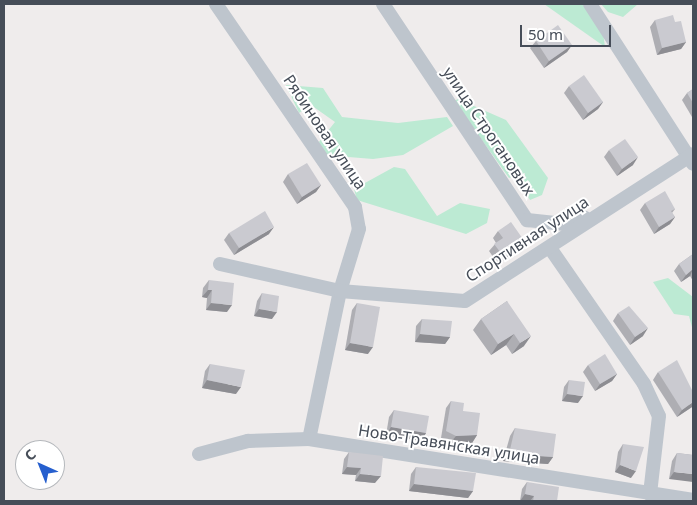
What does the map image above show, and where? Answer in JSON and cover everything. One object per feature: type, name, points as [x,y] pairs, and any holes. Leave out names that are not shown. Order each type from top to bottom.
[{"type":"street","name":"Рябиновая улица","points":[[216,4],[354,207],[359,229],[340,291],[309,439]]},
{"type":"street","name":"улица Строгановых","points":[[384,4],[527,220],[565,224],[596,214]]},
{"type":"street","points":[[590,4],[611,32],[655,111],[692,158]]},
{"type":"street","name":"Спортивная улица","points":[[220,264],[340,291],[465,301],[550,248],[596,214],[692,158]]},
{"type":"street","points":[[550,248],[644,384],[659,416],[650,494]]},
{"type":"street","name":"Ново-Травянская улица","points":[[199,454],[248,441],[309,439],[693,500]]},
{"type":"green space","points":[[544,4],[582,4],[602,25],[605,47]]},
{"type":"green space","points":[[601,4],[638,4],[623,17],[608,12]]},
{"type":"green space","points":[[286,85],[323,88],[342,117],[398,123],[447,117],[453,126],[403,155],[373,159],[324,155],[319,142],[335,122],[311,105],[299,113]]},
{"type":"green space","points":[[458,99],[506,120],[548,178],[542,195],[530,200],[523,189],[525,173],[509,178],[454,101]]},
{"type":"green space","points":[[394,167],[405,169],[437,216],[460,203],[490,209],[487,223],[466,234],[357,200],[354,189]]},
{"type":"green space","points":[[668,278],[693,297],[693,331],[689,316],[674,314],[653,282]]},
{"type":"building","points":[[673,15],[675,22],[681,21],[686,42],[662,48],[655,20]]},
{"type":"building","points":[[558,25],[572,45],[549,61],[536,41]]},
{"type":"building","points":[[584,75],[603,102],[588,113],[569,86]]},
{"type":"building","points":[[693,89],[693,103],[687,93]]},
{"type":"building","points":[[625,139],[638,157],[622,169],[609,150]]},
{"type":"building","points":[[307,163],[321,185],[302,197],[288,174]]},
{"type":"building","points":[[665,191],[675,209],[671,211],[675,217],[659,227],[645,203]]},
{"type":"building","points":[[265,211],[274,227],[239,248],[229,233]]},
{"type":"building","points":[[511,222],[525,242],[504,257],[494,244],[503,238],[498,231]]},
{"type":"building","points":[[693,254],[693,269],[686,275],[679,264]]},
{"type":"building","points":[[209,280],[234,283],[232,305],[211,303],[212,290],[208,290]]},
{"type":"building","points":[[262,293],[279,296],[277,312],[259,309]]},
{"type":"building","points":[[507,301],[531,336],[520,343],[514,334],[498,344],[481,319]]},
{"type":"building","points":[[357,303],[380,307],[373,347],[350,343]]},
{"type":"building","points":[[629,306],[648,328],[635,337],[618,313]]},
{"type":"building","points":[[422,319],[452,321],[450,337],[420,334]]},
{"type":"building","points":[[605,354],[617,374],[600,384],[588,365]]},
{"type":"building","points":[[677,360],[693,392],[693,402],[682,410],[658,372]]},
{"type":"building","points":[[210,364],[245,370],[241,387],[207,380]]},
{"type":"building","points":[[569,380],[585,382],[583,396],[567,394]]},
{"type":"building","points":[[451,401],[464,403],[463,411],[480,413],[477,435],[456,436],[446,431]]},
{"type":"building","points":[[394,410],[429,416],[426,433],[391,427]]},
{"type":"building","points":[[515,428],[556,434],[553,457],[509,454]]},
{"type":"building","points":[[623,444],[644,447],[636,471],[620,465]]},
{"type":"building","points":[[349,452],[383,456],[381,476],[360,474],[361,468],[347,467]]},
{"type":"building","points":[[677,453],[693,455],[693,474],[674,472]]},
{"type":"building","points":[[416,467],[476,473],[473,491],[414,484]]},
{"type":"building","points":[[527,482],[559,487],[557,501],[533,501],[534,496],[525,494]]}]
